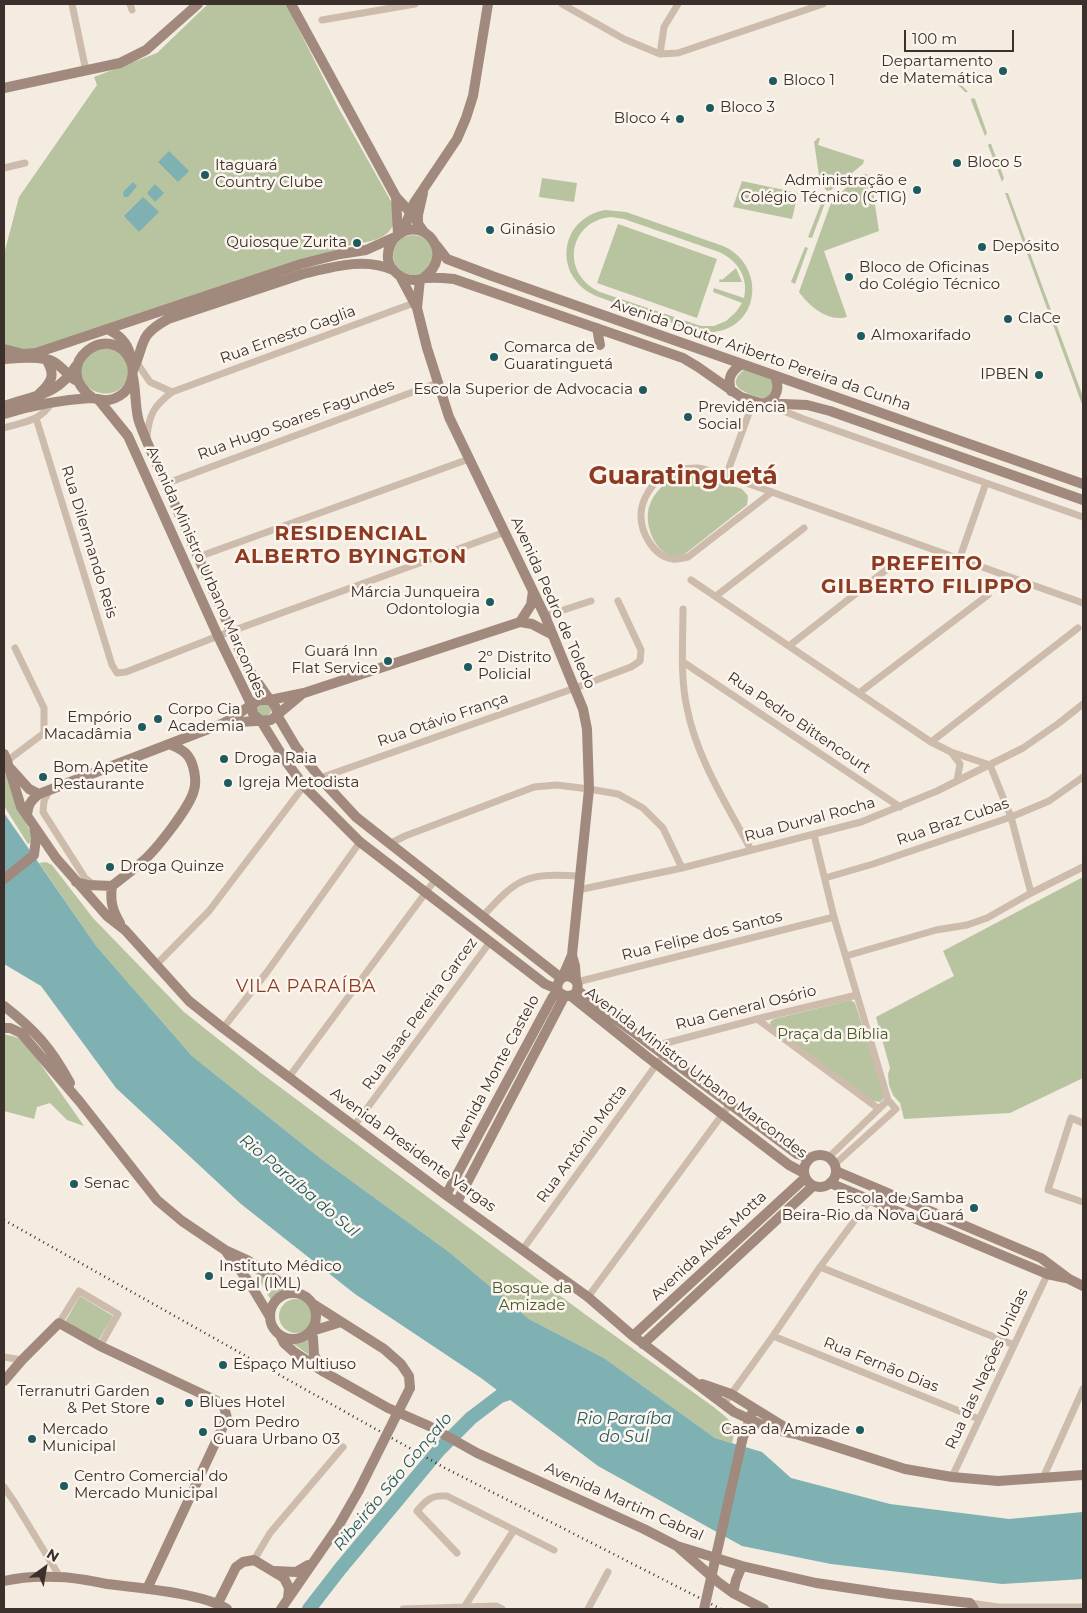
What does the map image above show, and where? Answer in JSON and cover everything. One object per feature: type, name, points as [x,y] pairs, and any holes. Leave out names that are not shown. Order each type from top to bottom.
[{"type":"street","points":[[72,4],[86,71]]},
{"type":"street","points":[[4,88],[120,63],[146,50],[198,4]]},
{"type":"street","points":[[4,406],[53,401],[110,400],[120,396],[128,387],[145,336],[154,327],[168,319],[303,274],[366,263],[384,266],[409,280],[422,278],[431,272],[437,263],[438,255],[435,244],[396,197],[291,4]]},
{"type":"street","points":[[322,20],[415,4]]},
{"type":"street","points":[[396,273],[388,254],[390,244],[399,234],[425,185],[457,139],[466,118],[473,96],[488,4]]},
{"type":"street","points":[[562,4],[624,39],[660,54],[678,53],[823,4]]},
{"type":"street","points":[[660,54],[664,26],[678,4]]},
{"type":"street","points":[[4,168],[25,163]]},
{"type":"street","points":[[396,197],[416,193],[425,185]]},
{"type":"street","points":[[421,228],[418,215],[425,185]]},
{"type":"street","points":[[396,197],[399,234]]},
{"type":"street","points":[[4,349],[23,354],[36,353],[301,264],[340,254],[366,250],[399,234],[421,228]]},
{"type":"street","name":"Avenida Doutor Ariberto Pereira da Cunha","points":[[435,244],[447,259],[492,276],[1083,484]]},
{"type":"street","name":"Avenida Pedro de Toledo","points":[[396,273],[415,306],[437,383],[449,417],[544,613],[583,709],[587,729],[589,788],[572,955]]},
{"type":"street","name":"Avenida Doutor Ariberto Pereira da Cunha","points":[[422,278],[454,279],[683,358],[731,391],[753,402],[808,406],[830,411],[1083,500]]},
{"type":"street","name":"Avenida Pedro de Toledo","points":[[415,306],[422,278]]},
{"type":"street","name":"Rua Ernesto Gaglia","points":[[172,392],[415,306]]},
{"type":"street","points":[[597,328],[600,344]]},
{"type":"street","points":[[107,329],[116,333],[122,339],[129,350],[134,369]]},
{"type":"street","points":[[74,379],[82,349],[90,334]]},
{"type":"street","points":[[78,363],[84,353],[92,347],[101,344],[111,344],[120,348],[128,355],[134,369],[150,382],[172,392],[153,409],[148,424],[147,442]]},
{"type":"street","points":[[4,359],[46,359],[54,362],[74,379],[84,392],[96,399]]},
{"type":"street","points":[[37,396],[51,381],[51,367],[46,359]]},
{"type":"street","points":[[731,391],[728,383],[729,378],[736,368],[742,364]]},
{"type":"street","name":"Avenida Ministro Urbano Marcondes","points":[[134,369],[138,420],[147,442],[247,667],[270,700],[275,704],[276,715],[296,747],[320,778],[356,817],[561,978]]},
{"type":"street","points":[[766,404],[773,400],[777,393],[778,382],[775,376]]},
{"type":"street","points":[[4,414],[16,406],[50,392],[74,379]]},
{"type":"street","name":"Rua Hugo Soares Fagundes","points":[[166,484],[437,383]]},
{"type":"street","name":"Avenida Ministro Urbano Marcondes","points":[[96,399],[128,436],[254,714],[261,721],[284,760],[304,786],[360,842],[545,984],[569,989],[652,1046],[797,1154],[810,1158]]},
{"type":"street","points":[[4,428],[36,418],[46,412],[53,401]]},
{"type":"street","points":[[726,476],[753,402]]},
{"type":"street","name":"Avenida Doutor Ariberto Pereira da Cunha","points":[[766,404],[1083,517]]},
{"type":"street","name":"Rua Dilermando Reis","points":[[36,418],[112,665],[117,673],[126,672],[218,636]]},
{"type":"street","points":[[198,557],[469,459]]},
{"type":"street","points":[[772,492],[688,557],[674,560],[660,554],[650,544],[643,528],[641,513],[645,499],[653,485],[664,475],[680,469],[700,468],[772,492],[1083,603]]},
{"type":"street","points":[[959,560],[986,482]]},
{"type":"street","points":[[716,596],[804,528]]},
{"type":"street","points":[[218,636],[506,532]]},
{"type":"street","points":[[789,646],[894,563]]},
{"type":"street","points":[[691,580],[931,742],[950,752],[990,764],[1011,817],[1031,893]]},
{"type":"street","points":[[524,620],[531,605],[533,591]]},
{"type":"street","points":[[860,693],[988,595]]},
{"type":"street","points":[[27,816],[28,806],[33,799],[44,793],[69,781],[224,723],[259,700],[270,700],[304,693],[544,613],[591,601]]},
{"type":"street","name":"Rua Otávio França","points":[[304,786],[320,778],[631,667],[640,661],[641,650],[618,601]]},
{"type":"street","points":[[683,609],[683,662],[686,707],[696,743],[751,850]]},
{"type":"street","points":[[524,620],[553,635]]},
{"type":"street","points":[[931,742],[1078,628]]},
{"type":"street","points":[[16,648],[44,708],[44,733],[7,760],[29,789],[44,793]]},
{"type":"street","name":"Rua Pedro Bittencourt","points":[[683,662],[900,807]]},
{"type":"street","points":[[224,723],[271,720],[304,693]]},
{"type":"street","name":"Rua Durval Rocha","points":[[578,890],[682,868],[861,822],[900,807],[957,781],[1023,748],[1083,704]]},
{"type":"street","points":[[76,882],[94,886],[112,886],[144,861],[164,838],[194,791],[195,777],[189,757],[190,748],[201,732]]},
{"type":"street","points":[[169,744],[180,749],[189,757]]},
{"type":"street","points":[[950,752],[960,764],[957,781]]},
{"type":"street","name":"Avenida Presidente Vargas","points":[[7,760],[21,807],[56,858],[107,916],[124,930],[189,1001],[446,1195],[588,1297],[643,1344],[734,1412],[771,1428],[796,1434],[904,1469],[952,1477],[998,1481],[1083,1475]]},
{"type":"street","name":"Rua Braz Cubas","points":[[825,878],[873,864],[1011,817],[1049,801],[1083,777]]},
{"type":"street","points":[[389,844],[404,836],[534,786],[557,785],[589,788],[618,794],[643,808],[662,828],[682,868]]},
{"type":"street","points":[[156,965],[209,911],[304,786]]},
{"type":"street","points":[[44,793],[43,812],[85,878],[94,886]]},
{"type":"street","points":[[33,856],[36,838],[34,825]]},
{"type":"street","points":[[814,835],[834,917],[888,1100],[896,1109],[832,1164]]},
{"type":"street","points":[[223,1028],[267,972],[360,842]]},
{"type":"street","points":[[4,879],[33,856],[47,855],[56,858]]},
{"type":"street","points":[[846,956],[936,930],[973,923],[987,918],[1031,893],[1083,868]]},
{"type":"street","points":[[482,917],[504,892],[527,878],[551,874],[580,876]]},
{"type":"street","points":[[289,1077],[435,880]]},
{"type":"street","name":"Avenida Presidente Vargas","points":[[112,886],[110,898],[112,907],[124,930]]},
{"type":"street","name":"Rua Felipe dos Santos","points":[[569,989],[834,917]]},
{"type":"street","name":"Rua Isaac Pereira Garcez","points":[[354,1126],[490,942]]},
{"type":"street","points":[[569,989],[557,983],[572,955]]},
{"type":"street","points":[[569,989],[575,966],[572,955]]},
{"type":"street","points":[[561,978],[571,976],[569,989]]},
{"type":"street","name":"Avenida Ministro Urbano Marcondes","points":[[569,989],[646,1056],[804,1175]]},
{"type":"street","name":"Avenida Monte Castelo","points":[[446,1195],[552,998],[569,989]]},
{"type":"street","name":"Avenida Monte Castelo","points":[[457,1202],[569,989]]},
{"type":"street","name":"Rua General Osório","points":[[652,1046],[857,995]]},
{"type":"street","points":[[4,1006],[28,1025],[44,1042],[58,1061],[80,1102]]},
{"type":"street","points":[[757,1019],[879,1109]]},
{"type":"street","points":[[4,1028],[10,1028],[21,1033],[80,1102],[158,1200],[182,1221],[224,1250],[247,1260],[296,1293],[308,1298],[313,1304],[384,1349],[401,1364],[409,1376],[410,1388],[359,1490],[339,1525],[281,1609]]},
{"type":"street","points":[[646,1056],[652,1046]]},
{"type":"street","name":"Rua Antônio Motta","points":[[522,1249],[664,1055]]},
{"type":"street","points":[[830,1183],[832,1164],[888,1100]]},
{"type":"street","points":[[588,1297],[730,1104]]},
{"type":"street","points":[[1083,1123],[1071,1118],[1048,1190],[1083,1202]]},
{"type":"street","points":[[830,1183],[825,1186],[813,1186],[804,1175],[805,1165],[810,1158],[816,1156],[878,1189],[1041,1258],[1049,1269]]},
{"type":"street","name":"Avenida Alves Motta","points":[[633,1336],[722,1255],[804,1175]]},
{"type":"street","points":[[830,1183],[1049,1269],[1083,1286]]},
{"type":"street","name":"Avenida Alves Motta","points":[[643,1344],[813,1186]]},
{"type":"street","points":[[724,1404],[774,1336],[820,1266],[878,1189]]},
{"type":"street","points":[[224,1250],[249,1282],[270,1317]]},
{"type":"street","points":[[722,1255],[729,1264]]},
{"type":"street","points":[[820,1266],[1014,1344]]},
{"type":"street","name":"Rua das Nações Unidas","points":[[952,1477],[1049,1269]]},
{"type":"street","points":[[4,1381],[59,1323],[79,1291],[118,1314],[100,1346]]},
{"type":"street","points":[[296,1293],[288,1293],[281,1296],[271,1309],[271,1324],[280,1335],[293,1339],[300,1338],[311,1331],[341,1322]]},
{"type":"street","points":[[313,1304],[317,1317],[311,1331],[314,1355],[324,1372]]},
{"type":"street","points":[[59,1323],[100,1346],[217,1401],[224,1407],[227,1418],[147,1589]]},
{"type":"street","name":"Avenida Martim Cabral","points":[[280,1335],[294,1352],[324,1372],[388,1408],[429,1426],[477,1453],[644,1529],[677,1546],[742,1566],[816,1583],[972,1606],[996,1608],[1083,1607]]},
{"type":"street","name":"Rua Fernão Dias","points":[[774,1336],[979,1419]]},
{"type":"street","points":[[4,1357],[22,1360]]},
{"type":"street","name":"Avenida Presidente Vargas","points":[[694,1381],[731,1394],[796,1434]]},
{"type":"street","points":[[1043,1478],[1083,1389]]},
{"type":"street","points":[[704,1609],[743,1437],[751,1419],[753,1407]]},
{"type":"street","points":[[734,1412],[743,1437]]},
{"type":"street","points":[[254,1560],[270,1533],[344,1447]]},
{"type":"street","points":[[4,1486],[60,1576]]},
{"type":"street","points":[[457,1553],[417,1511],[424,1502],[434,1495],[447,1496],[554,1550]]},
{"type":"street","points":[[464,1608],[514,1530]]},
{"type":"street","points":[[677,1546],[697,1565],[733,1593],[764,1609]]},
{"type":"street","points":[[4,1581],[20,1577],[60,1576],[222,1602],[236,1567],[243,1562],[254,1560],[284,1578],[289,1588],[288,1598]]},
{"type":"street","points":[[275,1571],[296,1572],[311,1563]]},
{"type":"street","points":[[733,1593],[742,1566]]},
{"type":"street","points":[[588,1609],[608,1572]]},
{"type":"street","points":[[403,1609],[496,1606],[502,1609]]},
{"type":"green space","name":"Itaguará Country Clube","points":[[208,4],[286,4],[338,107],[392,203],[394,220],[392,227],[383,236],[369,242],[347,246],[31,351],[4,344],[4,254],[19,197],[97,85],[94,77],[157,53]]},
{"type":"green space","points":[[933,74],[953,79],[968,92],[965,92],[958,85],[944,78],[929,78],[905,86],[917,78]]},
{"type":"green space","points":[[972,98],[975,99],[987,133],[985,136],[971,100]]},
{"type":"green space","points":[[820,138],[818,145],[864,160],[863,164],[831,190],[827,191],[820,182],[814,142]]},
{"type":"green space","points":[[991,144],[1004,178],[1002,182],[988,145]]},
{"type":"green space","points":[[866,174],[871,179],[879,231],[824,251],[847,317],[833,317],[814,308],[799,292],[832,200],[861,175]]},
{"type":"green space","points":[[542,178],[577,183],[574,202],[539,197]]},
{"type":"green space","points":[[742,181],[798,193],[792,219],[733,207]]},
{"type":"green space","points":[[1005,193],[1008,193],[1083,397],[1083,407]]},
{"type":"green space","points":[[822,201],[825,203],[812,238],[808,237]]},
{"type":"green space","points":[[605,210],[626,212],[723,246],[737,255],[746,266],[751,280],[752,294],[749,307],[742,319],[730,327],[714,332],[701,332],[687,329],[596,296],[582,287],[573,276],[568,263],[567,249],[570,236],[589,215]],"holes":[[[611,217],[624,219],[725,255],[736,265],[743,276],[745,283],[744,298],[714,288],[713,292],[742,303],[736,312],[726,321],[714,326],[701,326],[600,292],[587,284],[579,273],[575,261],[574,249],[578,238],[586,228],[597,221]]]},
{"type":"green space","points":[[618,224],[717,259],[697,318],[597,283]]},
{"type":"green space","points":[[413,235],[427,241],[433,255],[427,269],[413,275],[399,269],[393,255],[399,241]]},
{"type":"green space","points":[[805,247],[808,248],[795,284],[791,282]]},
{"type":"green space","points":[[736,268],[742,282],[719,282],[720,279],[722,280]]},
{"type":"green space","points":[[93,349],[116,349],[127,361],[128,378],[123,386],[116,391],[99,393],[92,390],[81,378],[80,370],[83,361]]},
{"type":"green space","points":[[745,369],[773,380],[775,393],[765,399],[740,389],[736,381]]},
{"type":"green space","points":[[680,473],[692,473],[742,489],[748,496],[747,505],[685,554],[674,556],[666,553],[656,543],[649,529],[648,514],[654,496],[666,483]]},
{"type":"green space","points":[[264,703],[269,705],[271,710],[269,715],[264,717],[259,715],[257,710],[259,705]]},
{"type":"green space","points":[[4,766],[13,797],[34,839],[28,844],[4,806]]},
{"type":"green space","name":"Bosque da Amizade","points":[[46,862],[52,865],[93,918],[184,1012],[261,1073],[586,1315],[715,1408],[728,1419],[733,1427],[734,1437],[732,1443],[715,1438],[604,1358],[529,1319],[449,1252],[320,1158],[192,1056],[97,947],[39,863]]},
{"type":"green space","points":[[1083,877],[1083,1078],[1010,1113],[904,1119],[900,1103],[893,1095],[889,1085],[888,1074],[890,1068],[876,1017],[954,976],[943,951]]},
{"type":"green space","name":"Praça da Bíblia","points":[[851,1000],[855,1003],[884,1093],[884,1098],[880,1102],[873,1101],[771,1027],[770,1022],[774,1019]]},
{"type":"green space","points":[[4,1034],[23,1039],[84,1126],[67,1120],[50,1103],[37,1107],[34,1119],[4,1111]]},
{"type":"green space","points":[[252,1268],[287,1290],[271,1300]]},
{"type":"green space","points":[[80,1296],[113,1316],[98,1341],[65,1322]]},
{"type":"green space","points":[[296,1299],[308,1304],[313,1316],[308,1328],[296,1333],[284,1328],[279,1316],[284,1304]]},
{"type":"green space","points":[[308,1338],[309,1355],[291,1342],[300,1342]]},
{"type":"water","points":[[169,151],[189,171],[178,182],[158,162]]},
{"type":"water","points":[[133,182],[137,186],[128,197],[124,197],[123,192]]},
{"type":"water","points":[[155,184],[164,193],[155,202],[147,193]]},
{"type":"water","points":[[143,197],[159,212],[139,232],[124,216]]},
{"type":"water","name":"Rio Paraíba do Sul","points":[[4,813],[97,947],[192,1056],[320,1158],[449,1252],[529,1319],[604,1358],[715,1438],[762,1452],[791,1478],[890,1504],[1009,1519],[1083,1512],[1083,1579],[1002,1584],[831,1564],[742,1546],[598,1466],[481,1378],[355,1294],[241,1204],[116,1088],[41,986],[4,964]]},
{"type":"waterway","name":"Ribeirão São Gonçalo","points":[[309,1609],[439,1450],[471,1418],[500,1396],[521,1389]]},
{"type":"railway","points":[[4,1220],[445,1468],[721,1609]]},
{"type":"place","name":"Departamento de Matemática","points":[[1003,71]]},
{"type":"place","name":"Bloco 1","points":[[773,81]]},
{"type":"place","name":"Bloco 3","points":[[710,108]]},
{"type":"place","name":"Bloco 4","points":[[680,119]]},
{"type":"place","name":"Bloco 5","points":[[957,163]]},
{"type":"place","name":"Itaguará Country Clube","points":[[205,175]]},
{"type":"place","name":"Administração e Colégio Técnico (CTIG)","points":[[917,190]]},
{"type":"place","name":"Ginásio","points":[[490,230]]},
{"type":"place","name":"Quiosque Zurita","points":[[357,243]]},
{"type":"place","name":"Depósito","points":[[982,247]]},
{"type":"place","name":"Bloco de Oficinas do Colégio Técnico","points":[[849,277]]},
{"type":"place","name":"ClaCe","points":[[1008,319]]},
{"type":"place","name":"Almoxarifado","points":[[861,336]]},
{"type":"place","name":"Comarca de Guaratinguetá","points":[[494,357]]},
{"type":"place","name":"IPBEN","points":[[1039,375]]},
{"type":"place","name":"Escola Superior de Advocacia","points":[[643,390]]},
{"type":"place","name":"Previdência Social","points":[[688,417]]},
{"type":"place","name":"Márcia Junqueira Odontologia","points":[[490,602]]},
{"type":"place","name":"Guará Inn Flat Service","points":[[388,661]]},
{"type":"place","name":"2º Distrito Policial","points":[[468,667]]},
{"type":"place","name":"Corpo Cia Academia","points":[[158,719]]},
{"type":"place","name":"Empório Macadâmia","points":[[142,727]]},
{"type":"place","name":"Droga Raia","points":[[224,759]]},
{"type":"place","name":"Bom Apetite Restaurante","points":[[43,777]]},
{"type":"place","name":"Igreja Metodista","points":[[228,783]]},
{"type":"place","name":"Droga Quinze","points":[[110,867]]},
{"type":"place","name":"Senac","points":[[74,1184]]},
{"type":"place","name":"Escola de Samba Beira-Rio da Nova Guará","points":[[974,1208]]},
{"type":"place","name":"Instituto Médico Legal (IML)","points":[[209,1276]]},
{"type":"place","name":"Espaço Multiuso","points":[[223,1365]]},
{"type":"place","name":"Terranutri Garden & Pet Store","points":[[160,1401]]},
{"type":"place","name":"Blues Hotel","points":[[189,1403]]},
{"type":"place","name":"Casa da Amizade","points":[[860,1430]]},
{"type":"place","name":"Dom Pedro Guara Urbano 03","points":[[203,1432]]},
{"type":"place","name":"Mercado Municipal","points":[[32,1439]]},
{"type":"place","name":"Centro Comercial do Mercado Municipal","points":[[64,1486]]},
{"type":"district","name":"Guaratinguetá","points":[[683,477]]},
{"type":"district","name":"RESIDENCIAL ALBERTO BYINGTON","points":[[351,546]]},
{"type":"district","name":"PREFEITO GILBERTO FILIPPO","points":[[927,576]]},
{"type":"district","name":"VILA PARAÍBA","points":[[306,987]]}]
